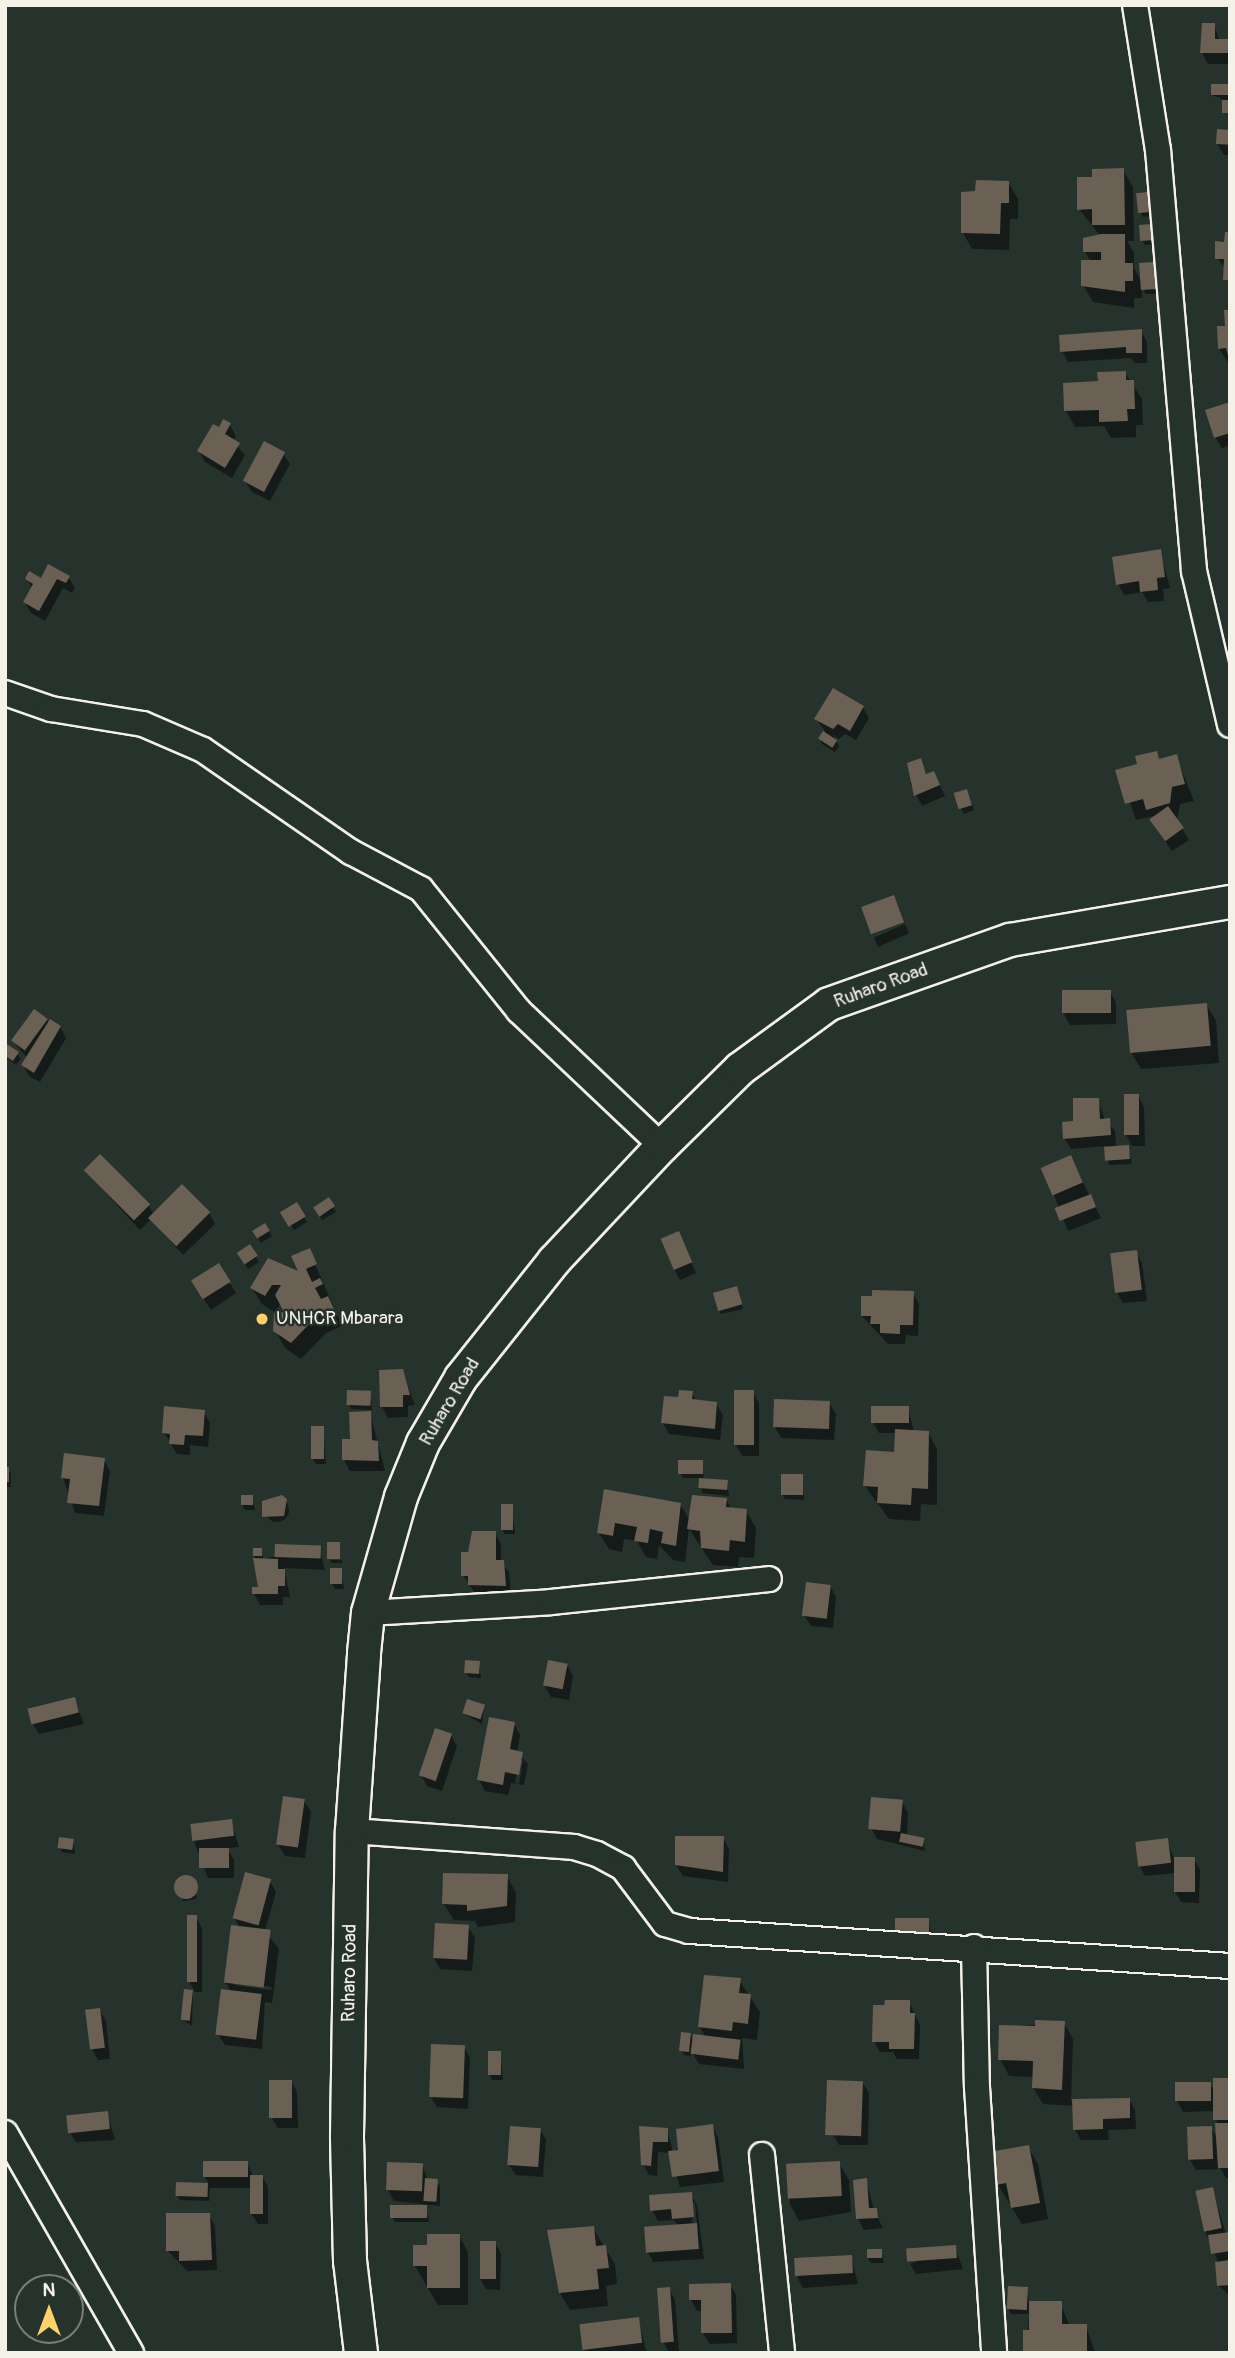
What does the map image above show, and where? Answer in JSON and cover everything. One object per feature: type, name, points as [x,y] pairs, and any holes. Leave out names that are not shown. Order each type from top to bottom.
[{"type":"street","points":[[1135,5],[1158,150],[1194,571],[1230,725]]},
{"type":"street","points":[[5,693],[51,709],[143,724],[203,750],[351,852],[409,881],[436,903],[519,1011],[662,1146]]},
{"type":"street","name":"Ruharo Road","points":[[361,2353],[350,2261],[347,2136],[352,1831],[368,1613],[401,1497],[424,1443],[461,1378],[538,1279],[662,1146],[740,1069],[829,1004],[1010,940],[1230,902]]},
{"type":"street","points":[[368,1613],[551,1602],[769,1579]]},
{"type":"street","points":[[352,1831],[574,1847],[597,1854],[623,1868],[656,1915],[672,1928],[716,1935],[974,1947],[1230,1966]]},
{"type":"street","points":[[974,1947],[977,2087],[994,2353]]},
{"type":"street","points":[[5,2133],[131,2353]]},
{"type":"street","points":[[762,2155],[782,2353]]},
{"type":"building","points":[[1202,23],[1215,23],[1215,39],[1228,39],[1228,53],[1200,53]]},
{"type":"building","points":[[1211,84],[1230,84],[1230,95],[1211,95]]},
{"type":"building","points":[[1222,100],[1230,100],[1230,113],[1222,113]]},
{"type":"building","points":[[1217,129],[1230,130],[1229,145],[1216,144]]},
{"type":"building","points":[[1124,168],[1125,225],[1092,225],[1092,209],[1077,210],[1077,177],[1092,177],[1092,169]]},
{"type":"building","points":[[976,180],[1009,181],[1009,203],[1001,203],[1000,234],[961,233],[961,192],[975,191]]},
{"type":"building","points":[[1148,192],[1150,212],[1138,213],[1136,193]]},
{"type":"building","points":[[1153,224],[1154,240],[1140,241],[1139,225]]},
{"type":"building","points":[[1225,232],[1230,232],[1230,280],[1223,280],[1224,259],[1215,259],[1215,241],[1224,242]]},
{"type":"building","points":[[1101,234],[1125,234],[1125,263],[1133,263],[1133,281],[1125,281],[1125,292],[1081,286],[1081,260],[1101,260],[1101,252],[1083,252],[1083,238]]},
{"type":"building","points":[[1155,262],[1157,289],[1141,290],[1139,263]]},
{"type":"building","points":[[1224,310],[1230,310],[1230,363],[1226,348],[1218,349],[1217,326],[1225,326]]},
{"type":"building","points":[[1142,329],[1142,353],[1126,353],[1126,347],[1060,352],[1059,335]]},
{"type":"building","points":[[1126,371],[1126,380],[1134,380],[1135,409],[1127,409],[1128,421],[1099,422],[1099,410],[1064,411],[1063,383],[1098,381],[1097,372]]},
{"type":"building","points":[[1230,402],[1230,433],[1214,438],[1205,410]]},
{"type":"building","points":[[223,419],[231,423],[225,434],[240,443],[225,468],[197,451],[213,424],[219,427]]},
{"type":"building","points":[[264,441],[285,452],[264,492],[243,481]]},
{"type":"building","points":[[1161,549],[1165,577],[1157,578],[1158,590],[1140,592],[1139,581],[1116,585],[1112,557]]},
{"type":"building","points":[[48,564],[70,576],[66,583],[57,579],[39,611],[23,602],[33,584],[25,579],[29,571],[41,578]]},
{"type":"building","points":[[833,688],[864,706],[850,731],[838,724],[833,729],[814,719]]},
{"type":"building","points":[[823,731],[837,740],[832,748],[818,739]]},
{"type":"building","points":[[1157,751],[1159,759],[1177,754],[1185,784],[1172,787],[1170,803],[1146,810],[1143,799],[1125,804],[1115,770],[1137,764],[1135,756]]},
{"type":"building","points":[[921,758],[926,774],[934,771],[940,785],[914,796],[907,763]]},
{"type":"building","points":[[967,789],[972,805],[959,809],[954,793]]},
{"type":"building","points":[[1168,806],[1184,828],[1165,841],[1149,820]]},
{"type":"building","points":[[894,895],[904,922],[871,934],[861,907]]},
{"type":"building","points":[[1062,990],[1111,990],[1111,1013],[1062,1013]]},
{"type":"building","points":[[1207,1003],[1211,1046],[1130,1053],[1126,1010]]},
{"type":"building","points":[[34,1009],[48,1019],[25,1051],[11,1041]]},
{"type":"building","points":[[50,1019],[61,1026],[34,1073],[21,1065]]},
{"type":"building","points":[[5,1043],[19,1052],[13,1061],[5,1056]]},
{"type":"building","points":[[1124,1094],[1139,1094],[1139,1135],[1124,1135]]},
{"type":"building","points":[[1073,1098],[1099,1098],[1100,1119],[1110,1118],[1111,1135],[1063,1139],[1062,1122],[1073,1121]]},
{"type":"building","points":[[1129,1145],[1130,1159],[1105,1161],[1104,1147]]},
{"type":"building","points":[[100,1154],[150,1204],[134,1220],[84,1170]]},
{"type":"building","points":[[1071,1155],[1083,1183],[1052,1196],[1041,1168]]},
{"type":"building","points":[[182,1184],[210,1212],[176,1246],[148,1218]]},
{"type":"building","points":[[1091,1194],[1096,1207],[1060,1221],[1055,1208]]},
{"type":"building","points":[[329,1197],[335,1206],[319,1217],[313,1208]]},
{"type":"building","points":[[297,1202],[306,1217],[289,1227],[280,1212]]},
{"type":"building","points":[[265,1223],[270,1231],[257,1239],[252,1231]]},
{"type":"building","points":[[679,1231],[692,1262],[674,1270],[661,1239]]},
{"type":"building","points":[[250,1244],[258,1256],[245,1265],[237,1253]]},
{"type":"building","points":[[310,1248],[317,1264],[306,1269],[312,1282],[320,1278],[323,1284],[315,1288],[321,1299],[328,1296],[334,1309],[317,1316],[291,1343],[273,1331],[274,1313],[284,1312],[275,1295],[281,1285],[272,1285],[265,1296],[250,1288],[268,1258],[298,1271],[291,1256]]},
{"type":"building","points":[[1137,1250],[1142,1290],[1115,1293],[1110,1253]]},
{"type":"building","points":[[219,1263],[231,1282],[203,1299],[191,1280]]},
{"type":"building","points":[[737,1286],[742,1304],[718,1311],[713,1293]]},
{"type":"building","points":[[872,1290],[914,1291],[913,1325],[900,1325],[900,1334],[880,1333],[880,1324],[870,1324],[871,1316],[861,1316],[861,1296],[872,1296]]},
{"type":"building","points":[[403,1369],[410,1395],[403,1395],[403,1407],[380,1407],[379,1370]]},
{"type":"building","points":[[347,1390],[371,1391],[370,1406],[346,1405]]},
{"type":"building","points":[[679,1390],[693,1391],[692,1399],[717,1402],[715,1429],[661,1423],[664,1396],[678,1397]]},
{"type":"building","points":[[734,1390],[754,1390],[754,1445],[734,1445]]},
{"type":"building","points":[[774,1399],[830,1401],[829,1429],[773,1427]]},
{"type":"building","points":[[164,1406],[205,1410],[203,1436],[185,1435],[184,1445],[169,1444],[170,1434],[162,1433]]},
{"type":"building","points":[[871,1406],[909,1406],[909,1423],[871,1423]]},
{"type":"building","points":[[371,1411],[372,1440],[378,1441],[379,1461],[342,1460],[342,1439],[350,1439],[349,1412]]},
{"type":"building","points":[[311,1426],[324,1426],[324,1459],[311,1459]]},
{"type":"building","points":[[895,1429],[929,1431],[928,1489],[912,1488],[911,1505],[877,1503],[878,1487],[863,1486],[866,1450],[894,1452]]},
{"type":"building","points":[[64,1453],[105,1458],[99,1506],[67,1503],[70,1479],[61,1478]]},
{"type":"building","points":[[678,1460],[703,1460],[703,1474],[678,1474]]},
{"type":"building","points":[[5,1467],[9,1467],[9,1482],[5,1482]]},
{"type":"building","points":[[781,1474],[803,1474],[803,1495],[781,1495]]},
{"type":"building","points":[[699,1478],[728,1480],[727,1490],[698,1488]]},
{"type":"building","points":[[604,1489],[681,1503],[676,1546],[661,1543],[663,1532],[650,1529],[648,1543],[634,1541],[637,1527],[615,1523],[613,1536],[597,1533]]},
{"type":"building","points":[[241,1495],[253,1495],[253,1505],[241,1505]]},
{"type":"building","points":[[282,1495],[287,1499],[284,1516],[262,1517],[262,1501]]},
{"type":"building","points":[[692,1495],[727,1498],[726,1507],[747,1509],[745,1542],[730,1540],[729,1551],[701,1548],[700,1531],[687,1529]]},
{"type":"building","points":[[501,1504],[513,1504],[513,1530],[501,1530]]},
{"type":"building","points":[[472,1531],[496,1531],[496,1560],[504,1560],[506,1586],[468,1585],[468,1576],[461,1576],[461,1552],[468,1552]]},
{"type":"building","points":[[327,1542],[340,1542],[340,1559],[327,1559]]},
{"type":"building","points":[[275,1544],[321,1546],[321,1559],[275,1557]]},
{"type":"building","points":[[253,1548],[262,1548],[262,1556],[253,1556]]},
{"type":"building","points":[[253,1558],[278,1559],[278,1569],[285,1569],[285,1586],[278,1586],[278,1594],[252,1594],[252,1587],[258,1587]]},
{"type":"building","points":[[330,1568],[342,1568],[342,1584],[330,1584]]},
{"type":"building","points":[[806,1582],[831,1585],[827,1619],[802,1616]]},
{"type":"building","points":[[465,1660],[480,1661],[479,1674],[464,1673]]},
{"type":"building","points":[[548,1660],[568,1664],[563,1689],[543,1686]]},
{"type":"building","points":[[75,1697],[79,1713],[31,1724],[27,1709]]},
{"type":"building","points":[[467,1699],[485,1705],[480,1719],[462,1713]]},
{"type":"building","points":[[489,1717],[515,1722],[510,1749],[523,1752],[519,1775],[505,1772],[503,1785],[477,1780]]},
{"type":"building","points":[[435,1728],[452,1734],[436,1781],[419,1775]]},
{"type":"building","points":[[283,1796],[305,1799],[298,1848],[276,1845]]},
{"type":"building","points":[[871,1797],[903,1800],[900,1832],[868,1829]]},
{"type":"building","points":[[232,1819],[234,1836],[192,1841],[190,1824]]},
{"type":"building","points":[[901,1833],[924,1838],[923,1847],[899,1842]]},
{"type":"building","points":[[675,1836],[724,1836],[723,1872],[675,1865]]},
{"type":"building","points":[[59,1837],[74,1839],[72,1850],[57,1848]]},
{"type":"building","points":[[1168,1838],[1171,1863],[1138,1867],[1135,1842]]},
{"type":"building","points":[[199,1848],[229,1848],[229,1868],[199,1868]]},
{"type":"building","points":[[1174,1857],[1195,1857],[1195,1892],[1174,1892]]},
{"type":"building","points":[[245,1872],[271,1879],[259,1925],[233,1918]]},
{"type":"building","points":[[443,1873],[508,1874],[507,1906],[467,1911],[467,1905],[442,1904]]},
{"type":"building","points":[[186,1875],[197,1882],[198,1887],[191,1898],[186,1899],[175,1892],[174,1887],[181,1876]]},
{"type":"building","points":[[187,1915],[197,1915],[197,1982],[187,1982]]},
{"type":"building","points":[[895,1918],[929,1918],[929,1935],[895,1935]]},
{"type":"building","points":[[435,1923],[469,1925],[467,1960],[433,1958]]},
{"type":"building","points":[[231,1925],[271,1930],[264,1987],[224,1983]]},
{"type":"building","points":[[704,1975],[741,1978],[739,1993],[751,1994],[748,2024],[733,2022],[732,2031],[698,2027]]},
{"type":"building","points":[[184,1989],[193,1990],[190,2021],[181,2020]]},
{"type":"building","points":[[221,1989],[262,1994],[256,2040],[215,2035]]},
{"type":"building","points":[[885,2000],[910,2000],[910,2013],[915,2013],[914,2049],[889,2049],[889,2042],[872,2042],[873,2005],[884,2005]]},
{"type":"building","points":[[100,2008],[105,2048],[90,2050],[85,2010]]},
{"type":"building","points":[[1035,2020],[1065,2021],[1062,2090],[1032,2088],[1033,2061],[998,2060],[999,2025],[1035,2026]]},
{"type":"building","points":[[681,2032],[691,2033],[689,2052],[679,2051]]},
{"type":"building","points":[[693,2034],[741,2040],[738,2060],[691,2054]]},
{"type":"building","points":[[431,2044],[465,2045],[463,2098],[429,2097]]},
{"type":"building","points":[[488,2051],[501,2051],[501,2075],[488,2075]]},
{"type":"building","points":[[1213,2078],[1230,2078],[1230,2120],[1213,2120]]},
{"type":"building","points":[[269,2080],[292,2080],[292,2118],[269,2118]]},
{"type":"building","points":[[827,2080],[863,2081],[861,2136],[825,2135]]},
{"type":"building","points":[[1175,2082],[1211,2082],[1211,2101],[1175,2101]]},
{"type":"building","points":[[1130,2098],[1130,2118],[1103,2119],[1103,2129],[1073,2130],[1072,2099]]},
{"type":"building","points":[[108,2111],[110,2129],[68,2133],[66,2115]]},
{"type":"building","points":[[1215,2123],[1230,2123],[1230,2168],[1218,2168]]},
{"type":"building","points":[[713,2124],[719,2171],[672,2177],[668,2151],[678,2150],[676,2129]]},
{"type":"building","points":[[510,2126],[541,2128],[538,2167],[507,2165]]},
{"type":"building","points":[[639,2126],[668,2128],[668,2142],[653,2142],[651,2166],[641,2165]]},
{"type":"building","points":[[1212,2126],[1213,2159],[1188,2160],[1187,2127]]},
{"type":"building","points":[[1029,2145],[1040,2203],[1011,2208],[1006,2183],[996,2185],[989,2152]]},
{"type":"building","points":[[203,2161],[248,2161],[248,2177],[203,2177]]},
{"type":"building","points":[[840,2161],[842,2196],[788,2199],[786,2164]]},
{"type":"building","points":[[387,2162],[423,2163],[422,2191],[386,2190]]},
{"type":"building","points":[[250,2175],[263,2175],[263,2214],[250,2214]]},
{"type":"building","points":[[425,2178],[438,2179],[436,2202],[423,2201]]},
{"type":"building","points":[[867,2178],[869,2208],[877,2208],[878,2218],[856,2219],[853,2180]]},
{"type":"building","points":[[176,2182],[208,2183],[207,2197],[176,2196]]},
{"type":"building","points":[[1213,2187],[1222,2228],[1204,2232],[1195,2191]]},
{"type":"building","points":[[692,2192],[694,2217],[672,2219],[671,2209],[650,2211],[649,2195]]},
{"type":"building","points":[[390,2205],[427,2205],[427,2218],[390,2218]]},
{"type":"building","points":[[166,2213],[210,2213],[212,2260],[179,2261],[179,2251],[166,2251]]},
{"type":"building","points":[[697,2223],[699,2249],[646,2253],[644,2227]]},
{"type":"building","points":[[594,2226],[596,2246],[606,2245],[609,2268],[597,2269],[599,2289],[559,2293],[547,2230]]},
{"type":"building","points":[[1230,2232],[1230,2251],[1211,2254],[1208,2235]]},
{"type":"building","points":[[427,2234],[460,2234],[460,2288],[427,2288],[427,2266],[413,2266],[413,2245],[427,2245]]},
{"type":"building","points":[[480,2241],[496,2241],[496,2279],[480,2279]]},
{"type":"building","points":[[956,2245],[957,2258],[907,2261],[906,2248]]},
{"type":"building","points":[[867,2249],[882,2249],[882,2258],[867,2258]]},
{"type":"building","points":[[852,2255],[853,2273],[795,2276],[794,2258]]},
{"type":"building","points":[[1230,2260],[1230,2285],[1217,2286],[1215,2262]]},
{"type":"building","points":[[731,2283],[732,2333],[701,2333],[701,2300],[689,2300],[689,2284]]},
{"type":"building","points":[[1008,2286],[1028,2287],[1027,2310],[1007,2309]]},
{"type":"building","points":[[670,2287],[674,2342],[661,2343],[657,2288]]},
{"type":"building","points":[[1029,2301],[1062,2301],[1062,2324],[1087,2324],[1087,2353],[1023,2353],[1023,2330],[1029,2330]]},
{"type":"building","points":[[639,2317],[642,2343],[583,2350],[579,2324]]},
{"type":"place","name":"UNHCR Mbarara","points":[[262,1319]]}]
